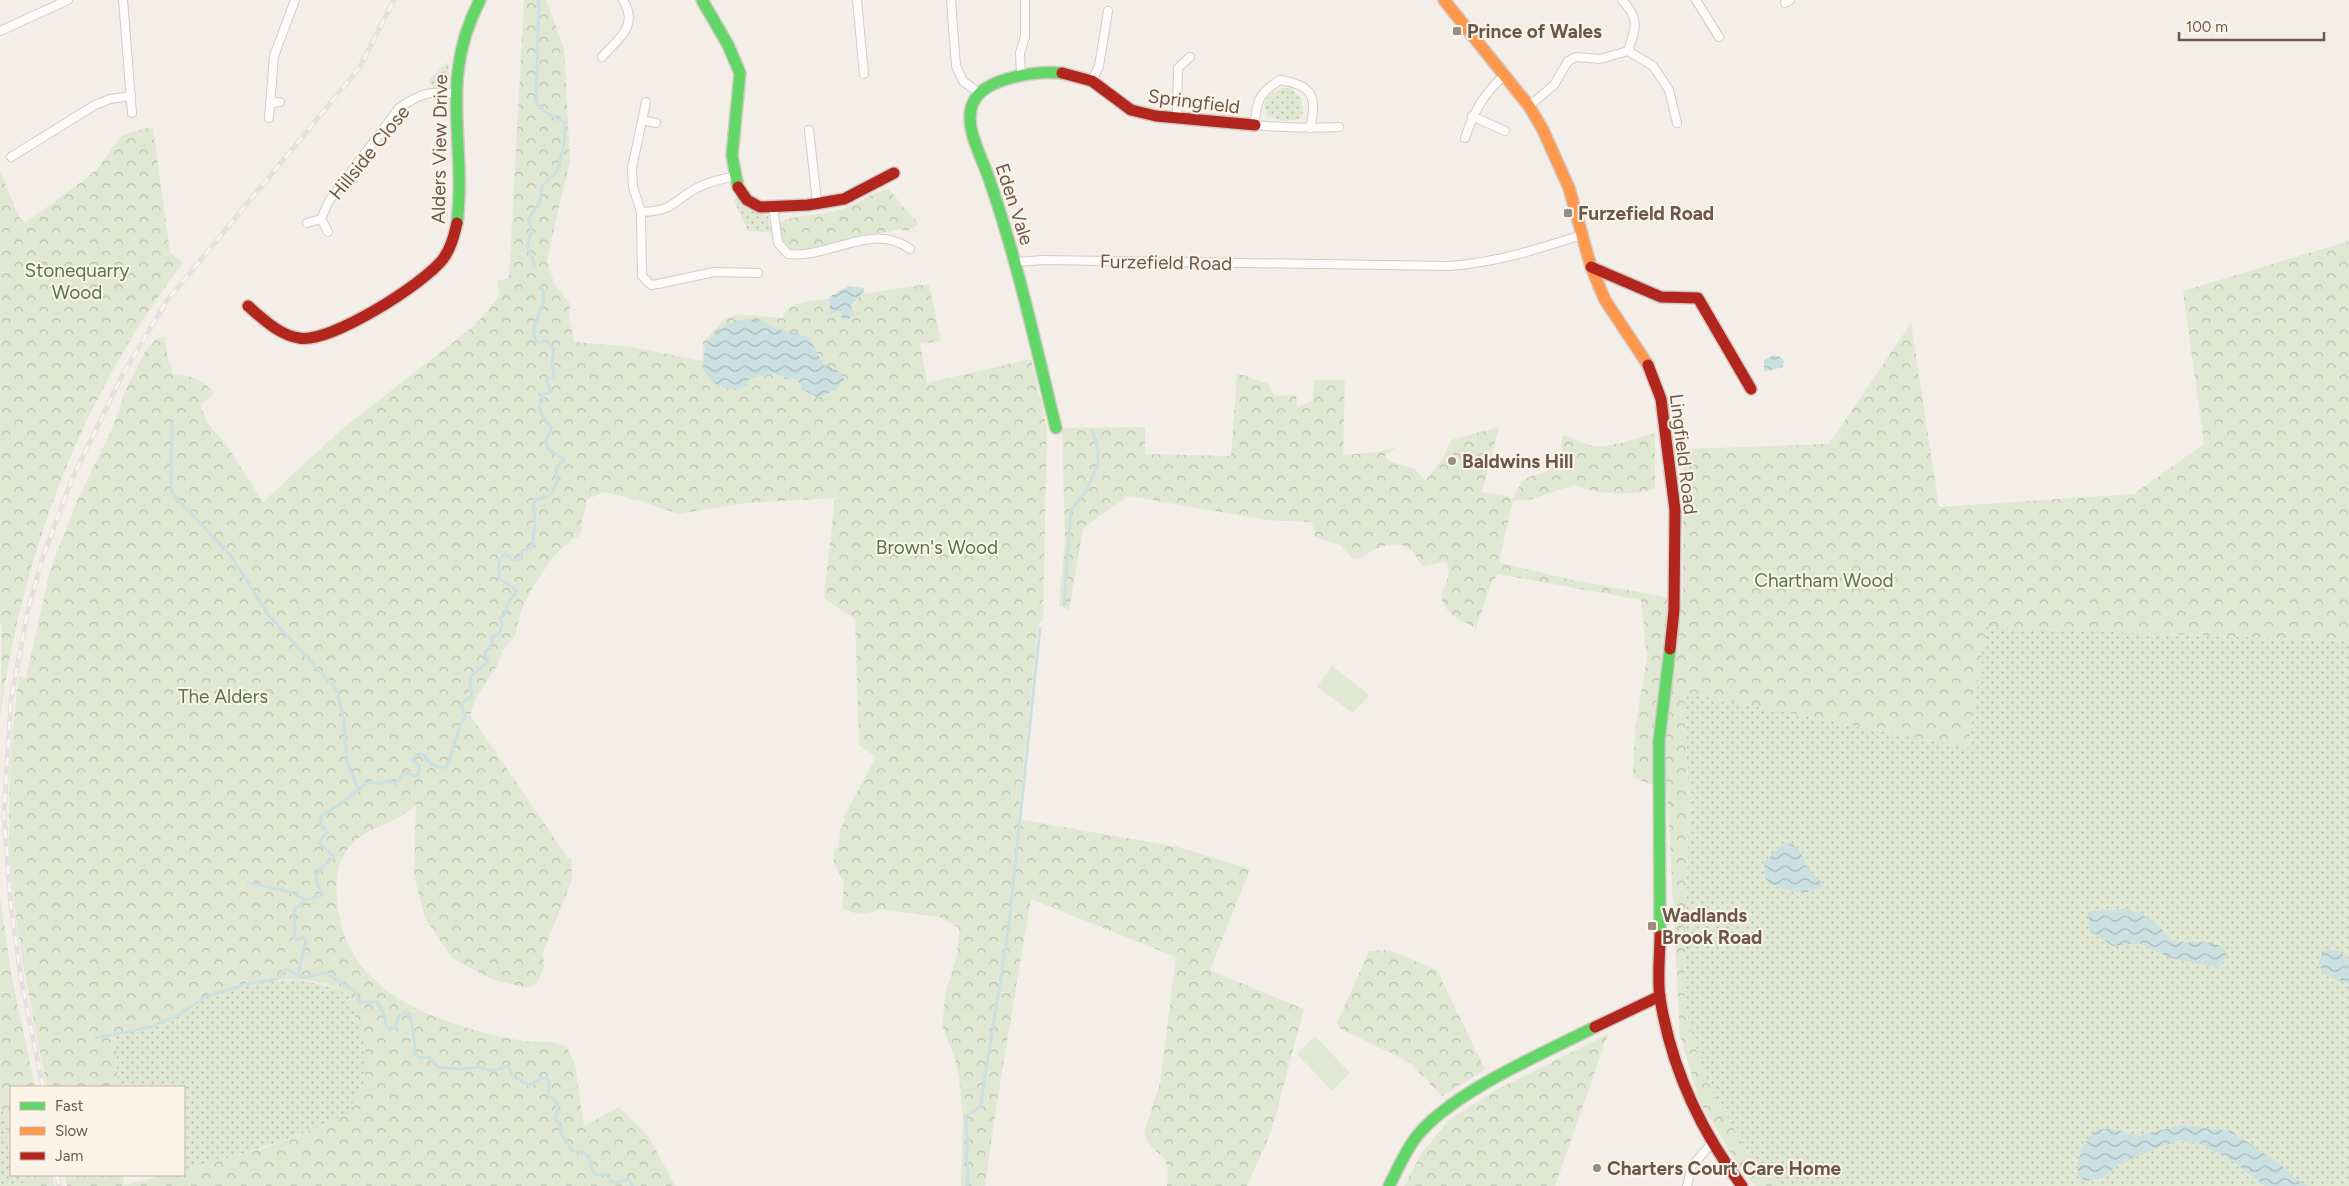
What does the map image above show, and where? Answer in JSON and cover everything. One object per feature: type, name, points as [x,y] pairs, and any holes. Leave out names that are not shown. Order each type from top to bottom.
[{"type":"street","points":[[0,31],[68,0]]},
{"type":"street","points":[[123,0],[132,113]]},
{"type":"street","points":[[269,118],[274,56],[295,0]]},
{"type":"street","name":"Alders View Drive","points":[[254,307],[278,332],[310,340],[340,330],[408,287],[437,265],[450,247],[456,233],[458,213],[455,93],[460,47],[468,24],[480,0]]},
{"type":"street","points":[[602,56],[623,34],[630,19],[629,10],[623,0]]},
{"type":"street","points":[[702,0],[740,72],[732,145],[735,176],[743,197],[750,204],[760,207],[836,201],[853,196],[877,178],[894,172]]},
{"type":"street","points":[[857,0],[864,74]]},
{"type":"street","points":[[951,0],[956,66],[963,81],[979,93]]},
{"type":"street","points":[[1021,76],[1020,53],[1025,37],[1025,0]]},
{"type":"street","points":[[1622,0],[1632,10],[1636,28],[1628,51]]},
{"type":"street","points":[[1696,0],[1719,37]]},
{"type":"street","name":"Lingfield Road","points":[[1450,2],[1528,106],[1562,169],[1591,267],[1605,300],[1640,350],[1653,373],[1661,399],[1675,510],[1674,610],[1659,741],[1660,996],[1677,1070],[1690,1104],[1711,1144],[1742,1186]]},
{"type":"street","points":[[1092,81],[1099,66],[1108,11]]},
{"type":"street","points":[[1528,106],[1554,85],[1568,61],[1576,57],[1600,59],[1628,51],[1653,66],[1669,90],[1677,123]]},
{"type":"street","points":[[1177,117],[1178,68],[1190,57]]},
{"type":"street","name":"Springfield","points":[[979,93],[990,85],[1002,80],[1021,76],[1059,73],[1078,76],[1092,81],[1131,110],[1156,116],[1281,128],[1339,127]]},
{"type":"street","points":[[1466,138],[1472,116],[1486,93],[1505,75]]},
{"type":"street","name":"Springfield","points":[[1255,125],[1256,104],[1266,88],[1280,80],[1297,83],[1307,89],[1313,98],[1314,112],[1310,128]]},
{"type":"street","name":"Hillside Close","points":[[321,219],[329,201],[399,108],[414,97],[429,91],[455,93]]},
{"type":"street","name":"Eden Vale","points":[[979,93],[973,102],[970,115],[972,131],[1000,210],[1015,262],[1056,428]]},
{"type":"street","points":[[11,157],[95,105],[110,99],[131,96]]},
{"type":"street","points":[[270,103],[280,102]]},
{"type":"street","points":[[646,102],[632,168],[633,187],[642,212],[641,269],[646,281],[651,284],[714,272],[758,273]]},
{"type":"street","points":[[1472,116],[1505,131]]},
{"type":"street","points":[[642,120],[656,123]]},
{"type":"street","points":[[809,130],[817,202]]},
{"type":"street","points":[[642,212],[659,211],[672,207],[699,187],[713,181],[735,176]]},
{"type":"street","points":[[773,206],[778,243],[788,254],[802,256],[871,237],[900,242],[910,249]]},
{"type":"street","name":"Hillside Close","points":[[307,223],[321,219]]},
{"type":"street","name":"Hillside Close","points":[[321,219],[328,232]]},
{"type":"street","name":"Furzefield Road","points":[[1015,262],[1044,260],[1448,266],[1504,259],[1582,235]]},
{"type":"street","points":[[1591,267],[1661,297],[1698,298],[1716,333],[1751,389]]},
{"type":"street","points":[[1389,1186],[1412,1142],[1422,1130],[1450,1106],[1494,1080],[1609,1020],[1660,996]]},
{"type":"street","points":[[1687,1186],[1692,1166],[1711,1144]]},
{"type":"green space","name":"The Alders","points":[[524,0],[546,0],[564,48],[570,160],[547,260],[554,283],[570,304],[569,317],[574,342],[632,347],[702,361],[703,342],[724,320],[737,314],[782,318],[785,312],[795,305],[809,301],[829,299],[828,307],[843,311],[855,304],[861,294],[929,284],[941,341],[920,344],[927,383],[1031,359],[1047,429],[1043,620],[1038,625],[1018,819],[1178,847],[1250,869],[1210,970],[1304,1009],[1272,1129],[1248,1186],[1167,1186],[1168,1174],[1165,1159],[1148,1142],[1144,1133],[1160,1083],[1176,957],[1031,899],[996,1107],[985,1186],[961,1186],[963,1116],[959,1079],[955,1059],[942,1025],[946,991],[957,956],[959,928],[939,917],[879,909],[874,912],[860,914],[842,908],[844,883],[834,863],[834,849],[839,847],[840,830],[846,819],[843,818],[876,757],[859,745],[855,619],[824,598],[835,498],[745,503],[678,514],[638,500],[603,492],[587,500],[581,525],[582,529],[578,537],[573,538],[553,557],[531,590],[521,611],[515,636],[503,650],[497,666],[477,696],[470,715],[568,858],[571,857],[572,880],[543,952],[544,965],[539,980],[535,985],[526,988],[491,979],[452,958],[425,918],[414,875],[416,804],[398,818],[361,836],[345,853],[341,860],[337,877],[337,904],[349,947],[365,970],[385,989],[410,1005],[464,1027],[524,1041],[549,1042],[567,1047],[575,1064],[584,1126],[619,1107],[649,1137],[675,1186],[67,1186],[65,1176],[123,1176],[124,1185],[162,1176],[185,1176],[185,1170],[264,1148],[334,1121],[346,1113],[363,1086],[367,1064],[365,1047],[349,996],[334,987],[317,982],[298,979],[278,980],[258,982],[221,991],[205,997],[166,1021],[115,1036],[118,1086],[47,1086],[15,913],[12,884],[9,809],[14,720],[19,676],[26,678],[50,570],[78,499],[112,429],[126,389],[145,352],[156,339],[165,336],[167,353],[173,374],[197,379],[214,394],[200,405],[207,422],[227,446],[263,502],[342,429],[474,326],[500,296],[497,281],[509,278]]},
{"type":"green space","points":[[448,62],[450,80],[447,85],[435,89],[428,81]]},
{"type":"green space","points":[[1283,88],[1290,88],[1301,98],[1303,114],[1300,119],[1285,121],[1267,116],[1264,104],[1269,95]]},
{"type":"green space","name":"Stonequarry Wood","points":[[153,128],[170,252],[183,263],[147,314],[115,367],[86,422],[62,479],[40,537],[23,597],[0,719],[2,623],[0,624],[0,171],[19,217],[25,223],[99,167],[122,135]]},
{"type":"green space","points":[[888,189],[918,223],[917,226],[907,231],[899,229],[857,236],[815,249],[788,250],[781,242],[778,223],[792,218],[839,210]]},
{"type":"green space","points":[[737,198],[748,209],[768,216],[771,232],[748,231],[733,199]]},
{"type":"green space","name":"Chartham Wood","points":[[2349,241],[2349,641],[1986,627],[1968,748],[1684,692],[1689,802],[1684,991],[1689,1024],[1698,1057],[1713,1093],[1746,1150],[1781,1186],[1755,1186],[1734,1159],[1700,1102],[1680,1036],[1667,789],[1633,778],[1635,728],[1647,658],[1641,600],[1498,574],[1491,584],[1476,628],[1452,614],[1443,603],[1443,590],[1449,574],[1447,563],[1443,562],[1424,566],[1414,553],[1406,547],[1399,545],[1384,546],[1358,559],[1352,558],[1340,545],[1314,537],[1315,532],[1311,522],[1266,520],[1129,496],[1083,529],[1069,610],[1059,605],[1065,542],[1062,428],[1145,427],[1145,454],[1231,456],[1237,373],[1269,384],[1274,396],[1296,395],[1297,407],[1313,400],[1314,380],[1345,380],[1343,455],[1378,452],[1396,447],[1384,457],[1391,462],[1414,469],[1426,480],[1443,458],[1451,440],[1499,427],[1482,492],[1509,496],[1512,499],[1524,479],[1548,471],[1557,454],[1565,459],[1561,445],[1563,435],[1593,446],[1607,446],[1655,433],[1655,489],[1634,493],[1604,493],[1574,485],[1532,499],[1513,501],[1499,562],[1572,580],[1683,600],[1683,449],[1829,444],[1911,323],[1939,507],[2134,494],[2204,444],[2183,291]]},
{"type":"green space","points":[[1985,627],[2349,641],[2349,1186],[1781,1186],[1746,1150],[1713,1093],[1698,1057],[1689,1024],[1684,991],[1689,802],[1684,692],[1968,748]]},
{"type":"green space","points":[[1332,666],[1369,695],[1353,713],[1317,687]]},
{"type":"green space","points":[[0,897],[12,978],[35,1086],[10,1086],[10,1156],[0,1094]]},
{"type":"green space","points":[[1388,950],[1437,970],[1485,1070],[1442,1096],[1409,1062],[1339,1028],[1337,1023],[1369,951]]},
{"type":"green space","points":[[302,980],[338,989],[349,996],[366,1048],[367,1066],[360,1092],[350,1109],[337,1120],[262,1147],[185,1170],[185,1086],[118,1086],[115,1036],[168,1020],[205,997],[247,984],[267,981]]},
{"type":"green space","points":[[1608,1034],[1555,1186],[1404,1186],[1423,1151],[1451,1118],[1498,1089]]},
{"type":"green space","points":[[1315,1036],[1350,1073],[1332,1091],[1297,1054]]},
{"type":"green space","points":[[0,1094],[6,1118],[10,1176],[22,1176],[24,1186],[0,1186]]},
{"type":"green space","points":[[22,1176],[52,1176],[55,1186],[24,1186]]},
{"type":"water","points":[[849,286],[864,288],[864,291],[851,306],[854,315],[848,319],[841,318],[843,311],[841,309],[830,313],[829,297]]},
{"type":"water","points":[[746,319],[761,321],[776,329],[809,337],[823,364],[841,372],[844,380],[839,387],[819,398],[801,389],[801,385],[796,379],[784,379],[783,376],[779,375],[770,374],[755,377],[746,381],[748,385],[734,389],[714,383],[709,378],[703,364],[707,341],[727,324]]},
{"type":"water","points":[[1774,355],[1781,357],[1784,361],[1783,367],[1764,372],[1764,360]]},
{"type":"water","points":[[1785,843],[1795,846],[1808,868],[1823,884],[1818,889],[1798,892],[1769,883],[1765,878],[1764,862]]},
{"type":"water","points":[[2125,908],[2139,913],[2152,921],[2174,941],[2212,943],[2223,949],[2227,955],[2218,968],[2171,958],[2139,943],[2113,946],[2090,931],[2088,913]]},
{"type":"water","points":[[2328,949],[2339,951],[2349,960],[2349,985],[2323,973],[2319,964],[2322,954]]},
{"type":"water","points":[[2180,1125],[2231,1131],[2280,1164],[2300,1182],[2308,1186],[2265,1186],[2236,1164],[2202,1144],[2181,1140],[2151,1150],[2118,1165],[2105,1176],[2086,1181],[2078,1176],[2081,1150],[2096,1130],[2111,1128],[2139,1136]]},
{"type":"waterway","points":[[535,265],[527,246],[532,231],[528,220],[540,202],[542,186],[557,172],[564,144],[565,123],[545,112],[536,102],[539,0]]},
{"type":"waterway","points":[[298,975],[306,940],[303,937],[298,940],[295,938],[294,910],[306,900],[322,895],[316,879],[317,873],[334,857],[319,843],[327,832],[321,824],[321,816],[368,782],[380,784],[390,780],[396,784],[405,772],[418,777],[420,766],[412,760],[419,754],[424,755],[428,761],[437,767],[447,766],[460,726],[466,716],[462,709],[462,703],[472,696],[470,687],[471,676],[488,662],[485,653],[492,643],[492,638],[500,633],[502,624],[500,618],[505,614],[508,603],[517,591],[499,578],[499,560],[506,553],[512,560],[517,560],[521,557],[522,551],[532,547],[535,523],[533,501],[550,495],[557,483],[556,469],[564,459],[547,448],[546,440],[552,428],[543,418],[539,407],[544,399],[539,394],[551,393],[546,379],[554,377],[552,360],[554,349],[547,341],[537,343],[534,336],[534,329],[543,301],[542,287]]},
{"type":"waterway","points":[[172,424],[171,492],[231,556],[269,616],[337,690],[344,722],[347,761],[359,791]]},
{"type":"waterway","points":[[1064,605],[1071,510],[1087,490],[1098,463],[1098,450],[1093,431]]},
{"type":"waterway","points":[[967,1186],[968,1167],[966,1154],[968,1143],[965,1117],[980,1107],[1008,933],[1040,628]]},
{"type":"waterway","points":[[248,882],[289,892],[306,900]]},
{"type":"waterway","points":[[96,1038],[151,1027],[179,1015],[205,997],[247,984],[277,979],[286,969],[303,978],[326,973],[356,992],[360,1002],[377,1002],[385,1016],[385,1025],[389,1028],[395,1028],[398,1019],[404,1012],[410,1014],[414,1033],[415,1053],[420,1058],[429,1057],[438,1067],[464,1069],[477,1067],[494,1071],[508,1066],[513,1076],[530,1086],[540,1078],[547,1078],[549,1082],[548,1095],[558,1104],[555,1120],[560,1123],[561,1134],[572,1150],[584,1153],[589,1157],[592,1170],[596,1175],[607,1174],[611,1181],[616,1183],[629,1179],[632,1186]]},
{"type":"railway","points":[[43,1086],[21,978],[11,907],[4,815],[11,701],[28,609],[43,557],[72,479],[122,376],[166,302],[360,67],[394,0]]},
{"type":"railway","points":[[57,1176],[59,1186]]},
{"type":"traffic: fast","points":[[457,223],[459,193],[457,84],[460,57],[467,29],[480,0]]},
{"type":"traffic: fast","points":[[702,0],[728,45],[740,73],[732,156],[738,187]]},
{"type":"traffic: fast","points":[[1056,428],[1017,269],[988,176],[974,140],[970,112],[979,94],[999,82],[1039,73],[1062,73]]},
{"type":"traffic: fast","points":[[1660,936],[1659,741],[1670,649]]},
{"type":"traffic: fast","points":[[1389,1186],[1405,1154],[1417,1136],[1452,1104],[1525,1061],[1595,1027]]},
{"type":"traffic: slow","points":[[1444,0],[1529,106],[1543,130],[1569,188],[1591,267],[1605,300],[1648,365]]},
{"type":"traffic: jam","points":[[1062,73],[1092,81],[1131,110],[1156,116],[1255,125]]},
{"type":"traffic: jam","points":[[738,187],[747,200],[760,207],[808,205],[844,199],[894,173]]},
{"type":"traffic: jam","points":[[248,306],[285,334],[299,338],[313,337],[332,332],[376,310],[433,270],[448,251],[457,223]]},
{"type":"traffic: jam","points":[[1591,267],[1661,297],[1698,298],[1751,389]]},
{"type":"traffic: jam","points":[[1648,365],[1661,399],[1675,510],[1674,610],[1670,649]]},
{"type":"traffic: jam","points":[[1660,936],[1659,990],[1672,1049],[1689,1097],[1700,1120],[1742,1186]]},
{"type":"traffic: jam","points":[[1595,1027],[1660,996]]},
{"type":"place","name":"Prince of Wales","points":[[1457,31]]},
{"type":"place","name":"Furzefield Road","points":[[1568,213]]},
{"type":"place","name":"Baldwins Hill","points":[[1452,461]]},
{"type":"place","name":"Wadlands Brook Road","points":[[1652,926]]},
{"type":"place","name":"Charters Court Care Home","points":[[1597,1168]]},
{"type":"park label","name":"Brown's Wood","points":[[937,547]]}]
